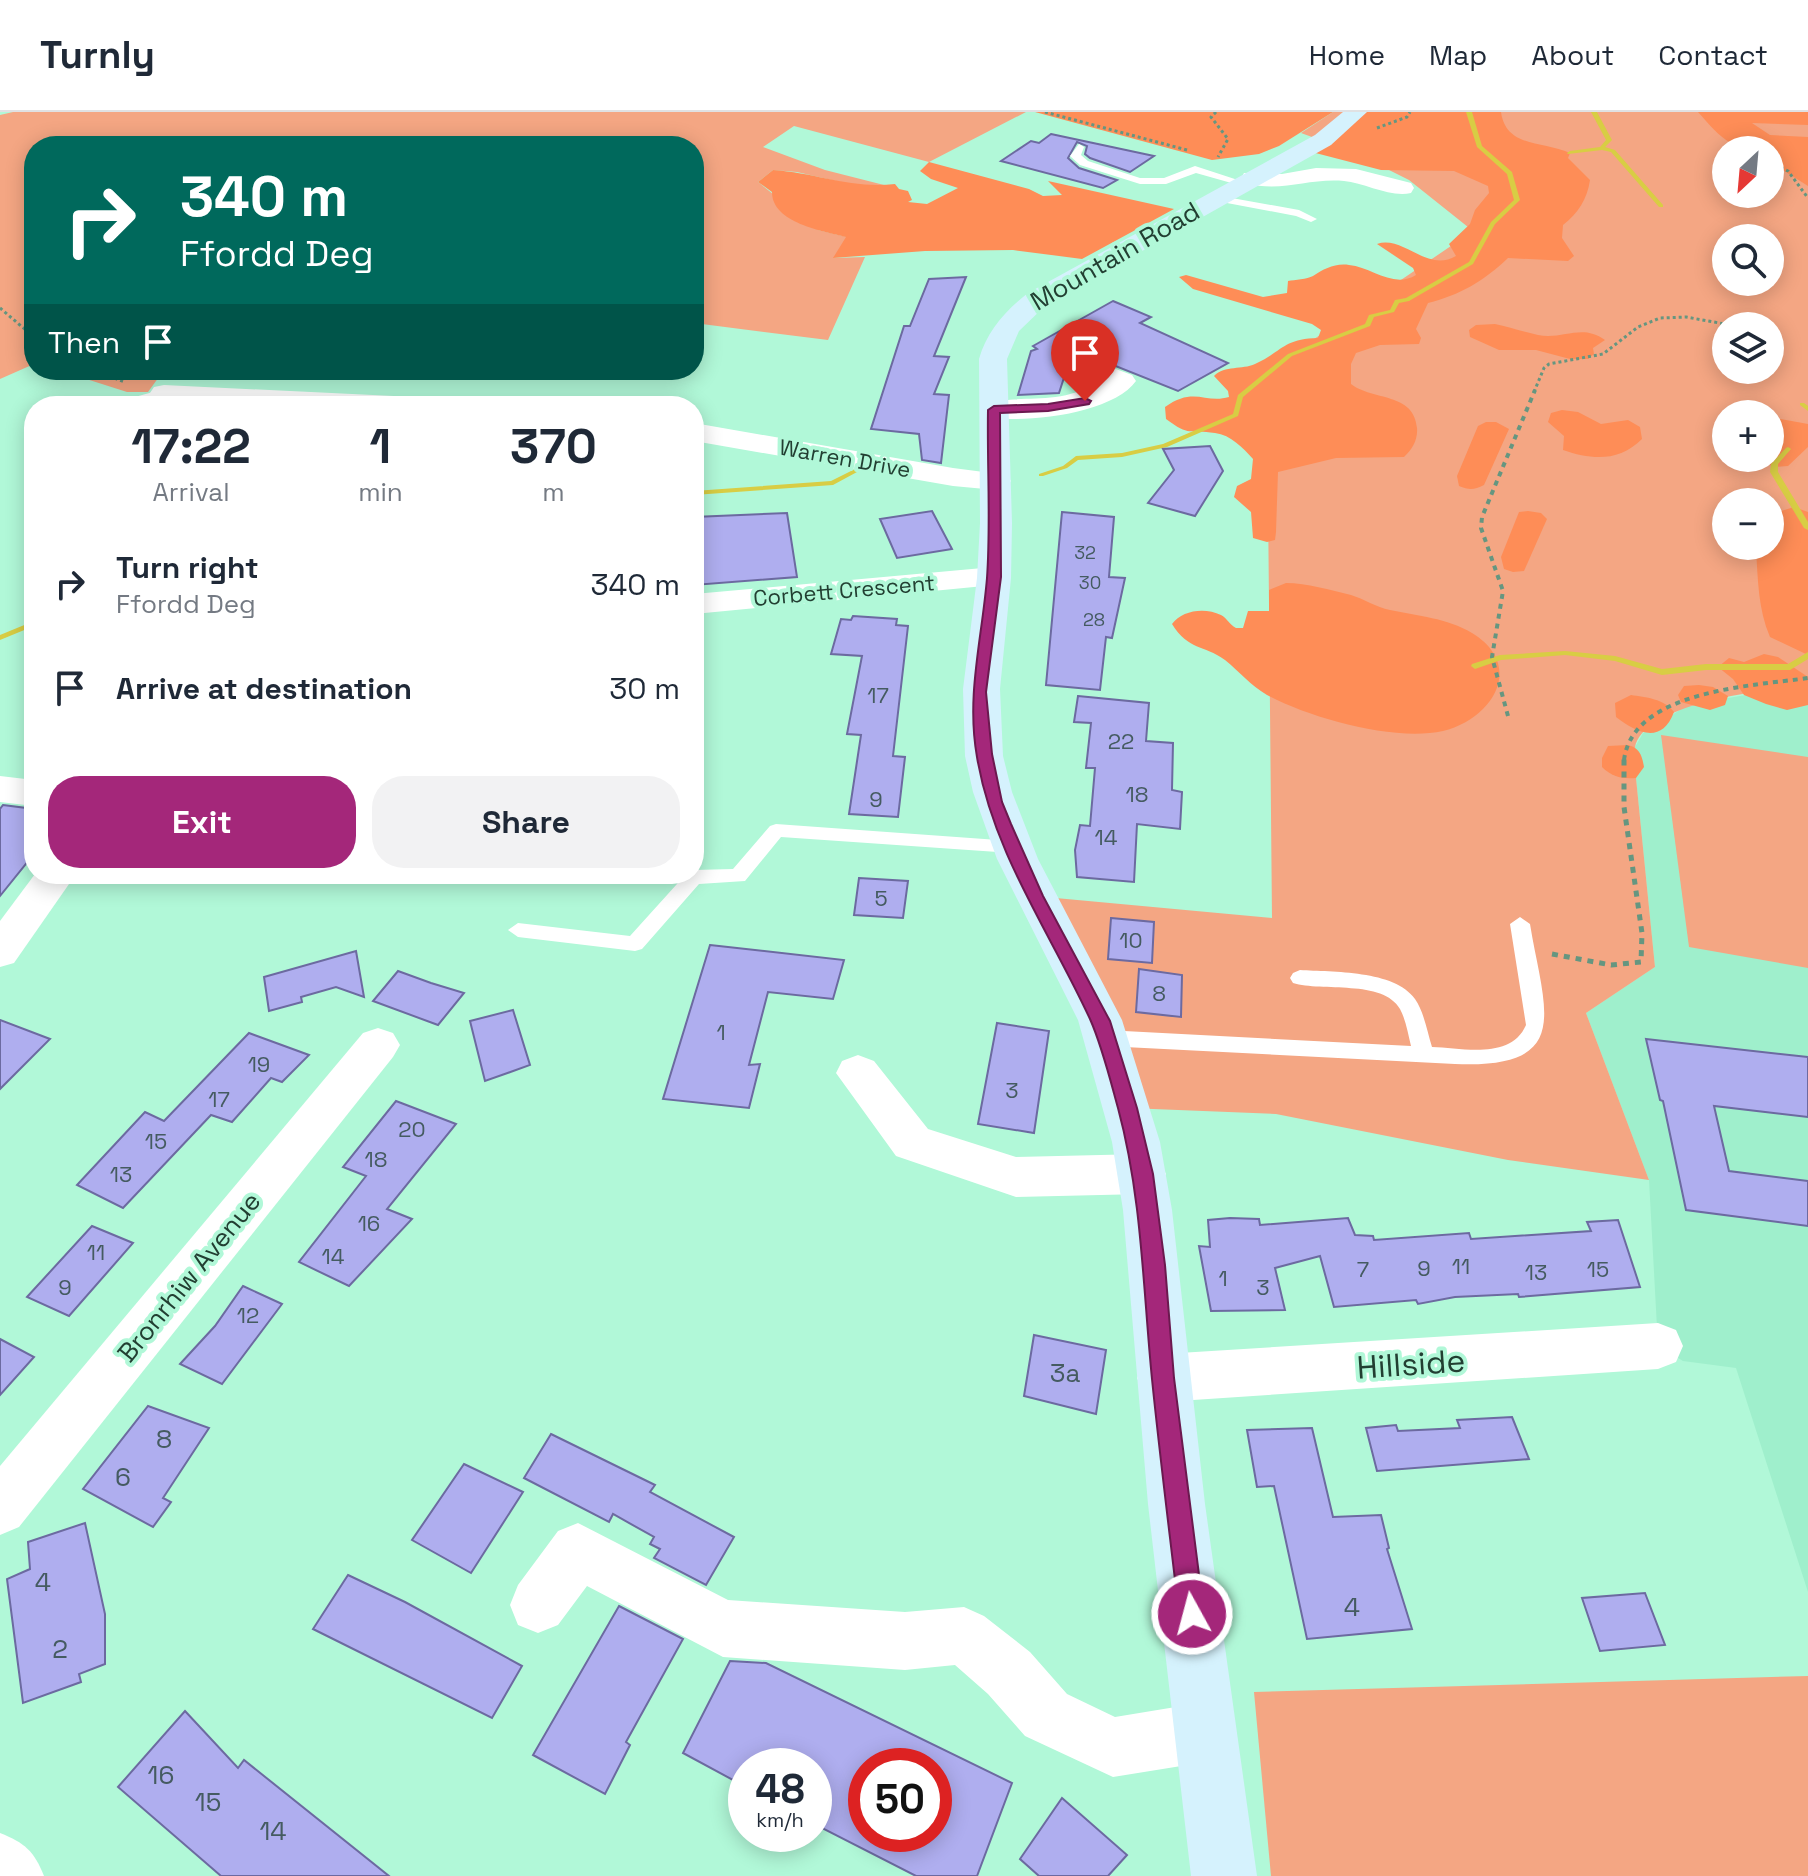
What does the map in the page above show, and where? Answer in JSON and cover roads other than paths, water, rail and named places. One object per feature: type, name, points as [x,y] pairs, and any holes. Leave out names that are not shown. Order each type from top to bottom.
[{"type":"main road","name":"Mountain Road","points":[[1224,1876],[1163,1378],[1155,1265],[1143,1174],[1128,1108],[1100,1021],[1034,896],[1012,847],[994,802],[984,754],[979,692],[994,577],[996,481],[993,359],[997,340],[1014,317],[1037,299],[1238,177],[1323,140],[1356,112]]},
{"type":"street","points":[[1238,177],[1280,184],[1333,174],[1372,179],[1403,188]]},
{"type":"street","points":[[994,410],[1048,408],[1085,401],[1122,381],[1097,370]]},
{"type":"street","points":[[164,393],[194,396]]},
{"type":"street","name":"Warren Drive","points":[[704,434],[953,477],[996,481]]},
{"type":"street","name":"Corbett Crescent","points":[[704,603],[994,577]]},
{"type":"street","points":[[0,789],[24,792]]},
{"type":"street","points":[[0,952],[49,884]]},
{"type":"street","name":"Bronrhiw Avenue","points":[[0,1508],[378,1045]]},
{"type":"street","points":[[858,1073],[912,1143],[1016,1177],[1143,1174]]},
{"type":"street","name":"Hillside","points":[[1163,1378],[1658,1346]]},
{"type":"street","points":[[538,1605],[578,1551],[723,1628],[905,1641],[964,1636],[1009,1673],[1046,1715],[1113,1747],[1206,1732]]},
{"type":"street","points":[[0,1864],[13,1876]]},
{"type":"lane","points":[[1079,147],[1075,156],[1084,163],[1140,181],[1166,181],[1195,169],[1238,177],[1311,219]]},
{"type":"lane","points":[[151,396],[164,393]]},
{"type":"lane","points":[[704,877],[738,876],[776,830],[1012,847]]},
{"type":"lane","points":[[518,930],[635,944],[688,884]]},
{"type":"lane","points":[[1105,1038],[1499,1057],[1514,1053],[1533,1039],[1536,1025],[1520,924]]},
{"type":"lane","points":[[1300,978],[1374,985],[1402,996],[1408,1004],[1424,1054]]},
{"type":"waterway","points":[[1041,475],[1065,467],[1076,458],[1122,455],[1165,446],[1236,415],[1240,396],[1290,355],[1368,325],[1371,316],[1392,311],[1397,301],[1407,300],[1471,263],[1493,223],[1517,200],[1510,173],[1480,147],[1469,112]]},
{"type":"waterway","points":[[1594,112],[1609,140],[1602,148]]},
{"type":"waterway","points":[[1570,153],[1602,148]]},
{"type":"waterway","points":[[1602,148],[1613,151],[1661,206]]},
{"type":"waterway","points":[[1802,404],[1808,409]]},
{"type":"waterway","points":[[1788,449],[1775,464],[1774,472],[1808,528]]},
{"type":"waterway","points":[[704,492],[833,483],[855,471]]},
{"type":"waterway","points":[[0,638],[24,627]]},
{"type":"waterway","points":[[1475,666],[1500,658],[1565,653],[1615,659],[1662,672],[1706,667],[1790,667],[1808,655]]}]
